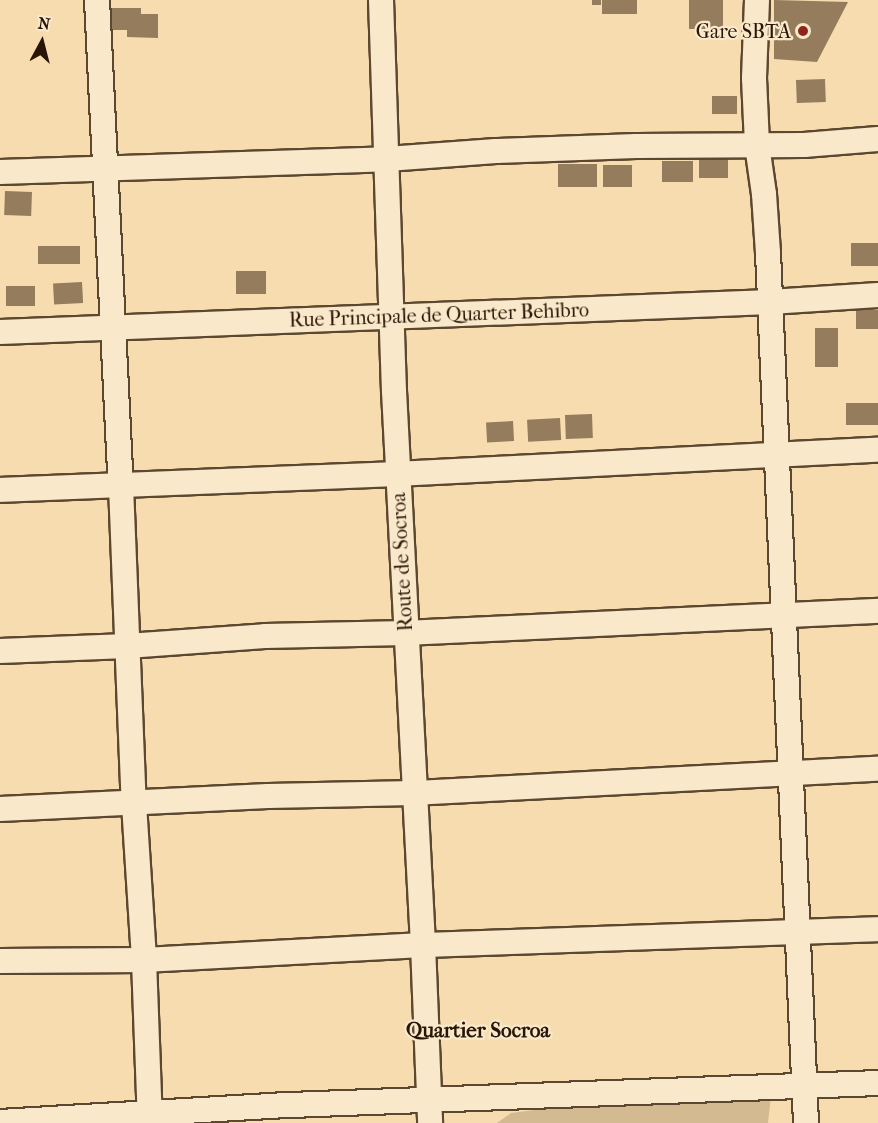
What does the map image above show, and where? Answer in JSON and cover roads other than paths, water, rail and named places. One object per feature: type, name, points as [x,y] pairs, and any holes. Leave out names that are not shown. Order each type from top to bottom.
[{"type":"street","points":[[97,0],[112,327],[122,486],[134,804],[144,960],[150,1117]]},
{"type":"street","name":"Route de Socroa","points":[[381,0],[398,474],[423,945],[429,1112]]},
{"type":"street","points":[[757,0],[754,78],[757,145],[764,194],[778,456],[806,1123]]},
{"type":"street","points":[[0,172],[387,159],[496,151],[804,145],[878,139]]},
{"type":"street","name":"Rue Principale de Quarter Behibro","points":[[0,332],[770,302],[878,295]]},
{"type":"street","points":[[0,489],[398,474],[878,450]]},
{"type":"street","points":[[0,651],[127,646],[265,636],[406,633],[878,611]]},
{"type":"street","points":[[0,809],[268,796],[414,793],[878,769]]},
{"type":"street","points":[[0,962],[144,960],[423,945],[878,929]]},
{"type":"street","points":[[0,1122],[429,1112],[804,1084],[878,1083]]},
{"type":"place","name":"Gare SBTA","points":[[803,31]]},
{"type":"district","name":"Quartier Socroa","points":[[478,1030]]}]
